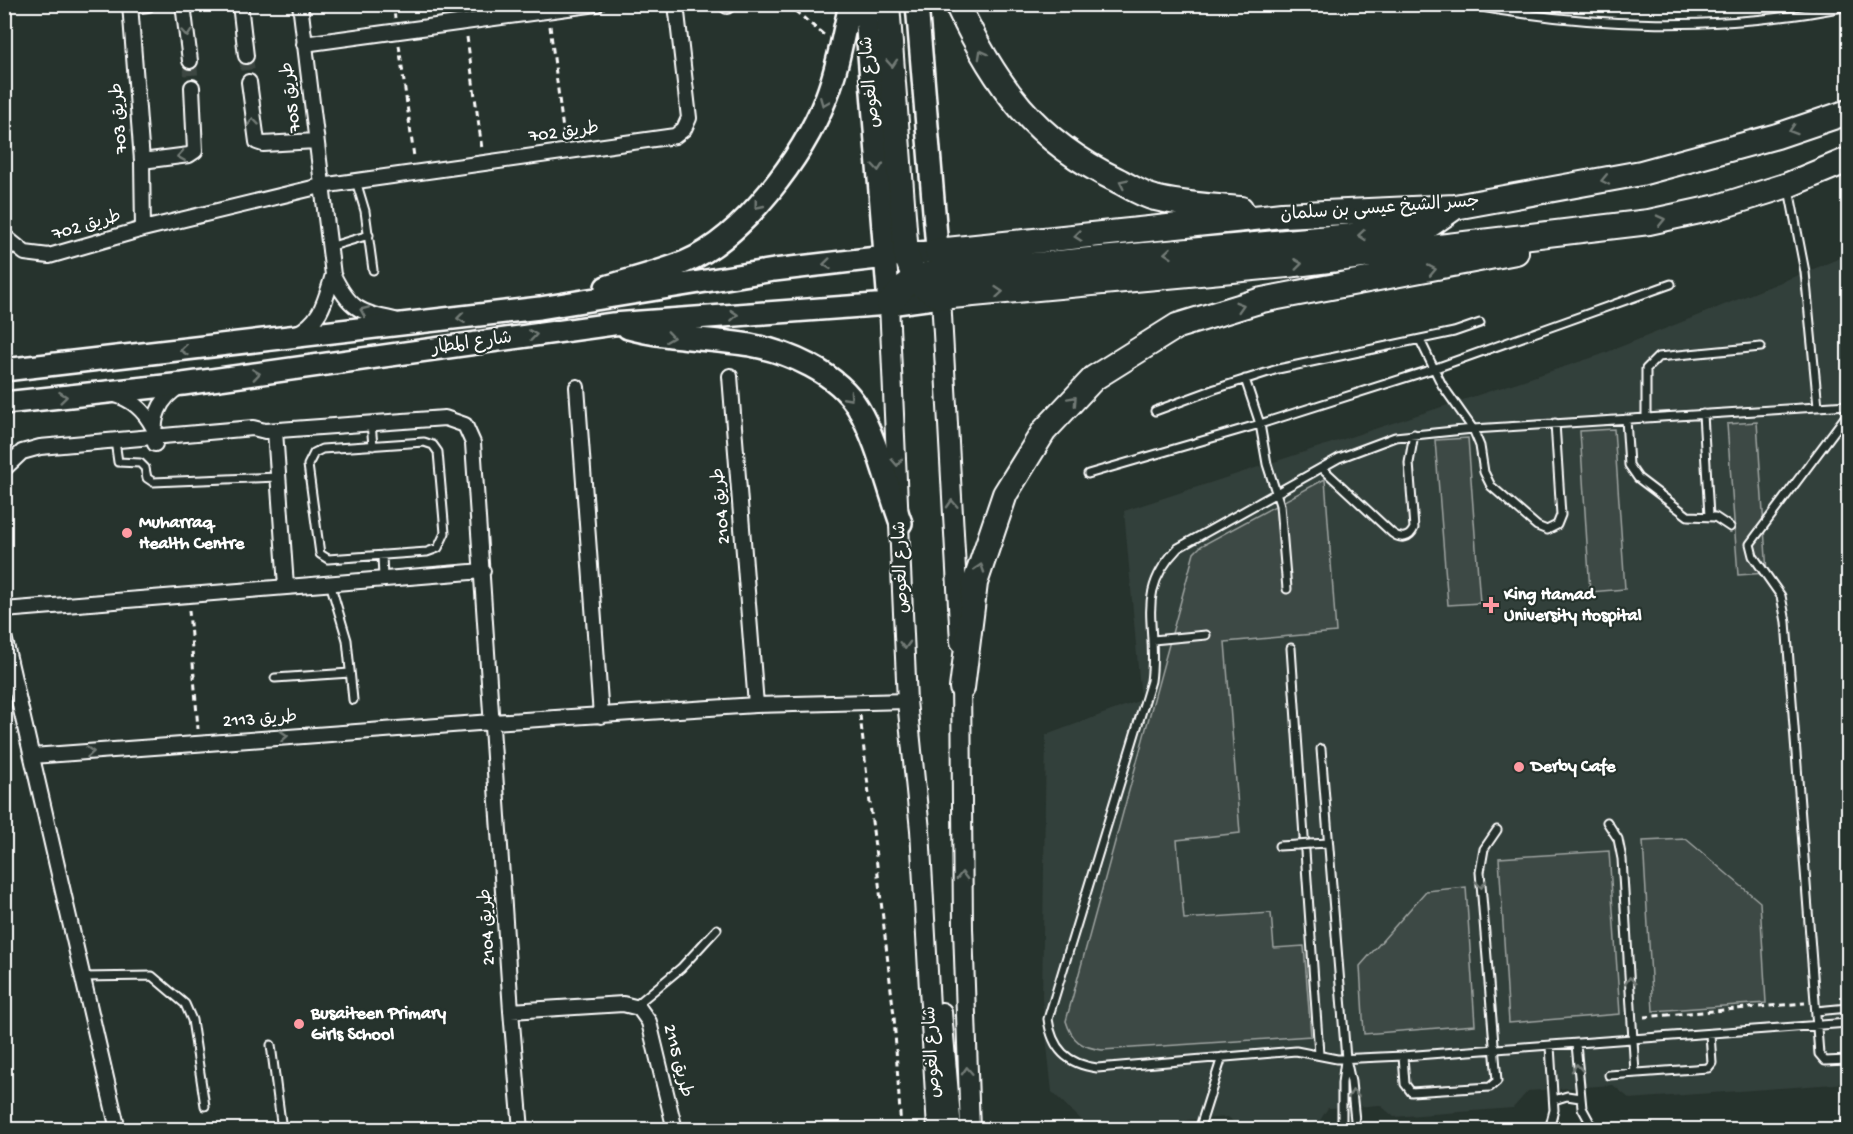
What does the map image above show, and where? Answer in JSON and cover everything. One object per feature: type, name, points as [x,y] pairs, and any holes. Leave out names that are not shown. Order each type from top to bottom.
[{"type":"highway","points":[[887,4],[895,256],[923,288],[939,274],[1407,231],[1431,224],[1455,207]]},
{"type":"highway","points":[[957,4],[993,74],[1020,109],[1066,151],[1153,198],[1282,215]]},
{"type":"highway","name":"جسر الشيخ عيسى بن سلمان","points":[[939,274],[1282,215],[1455,207],[1641,173],[1777,136],[1848,112]]},
{"type":"highway","points":[[939,274],[1287,265],[1582,231],[1649,222],[1695,212],[1788,185],[1848,160]]},
{"type":"highway","points":[[962,688],[975,583],[1005,494],[1044,431],[1094,378],[1177,326],[1262,300],[1541,247],[1582,231]]},
{"type":"highway","points":[[889,304],[905,286],[915,280]]},
{"type":"main road","points":[[540,308],[687,261],[719,241],[752,212],[809,135],[827,96],[849,4]]},
{"type":"main road","name":"شارع الغوص","points":[[865,4],[895,256],[889,304],[907,701],[920,830],[937,1130]]},
{"type":"main road","name":"شارع الغوص","points":[[917,4],[939,274],[962,688],[963,949],[970,1130]]},
{"type":"main road","name":"شارع المطار","points":[[6,369],[283,340],[540,308],[774,270],[895,256],[939,274]]},
{"type":"main road","name":"شارع المطار","points":[[4,403],[183,384],[613,324],[889,304],[939,274]]},
{"type":"main road","points":[[613,324],[654,335],[750,345],[791,357],[834,380],[857,406],[900,523]]},
{"type":"main road","points":[[920,830],[930,865],[952,1130]]},
{"type":"street","points":[[130,5],[148,4]]},
{"type":"street","points":[[183,4],[190,61]]},
{"type":"street","points":[[240,4],[246,56]]},
{"type":"street","name":"طريق 705","points":[[300,4],[321,186]]},
{"type":"street","points":[[304,44],[597,4]]},
{"type":"street","name":"طريق 702","points":[[5,238],[25,253],[49,256],[143,229],[321,186],[675,136],[684,129],[689,118],[676,4]]},
{"type":"street","name":"طريق 703","points":[[130,5],[142,161],[143,229]]},
{"type":"street","points":[[249,82],[257,142],[263,144],[316,141]]},
{"type":"street","points":[[142,161],[189,155],[195,151],[192,87]]},
{"type":"street","points":[[321,186],[333,275],[346,300],[358,309],[412,323]]},
{"type":"street","points":[[283,340],[309,327],[320,315],[333,275]]},
{"type":"street","name":"طريق 2104","points":[[730,376],[756,705]]},
{"type":"street","points":[[154,436],[163,402],[183,384]]},
{"type":"street","points":[[577,387],[601,716]]},
{"type":"street","points":[[99,393],[121,396],[131,401],[147,417],[154,436]]},
{"type":"street","name":"طريق 2104","points":[[371,423],[446,418],[465,425],[473,444],[521,1130]]},
{"type":"street","points":[[4,469],[17,456],[34,448],[115,444],[154,436],[254,436],[270,431],[371,423]]},
{"type":"street","points":[[270,431],[278,477],[286,586]]},
{"type":"street","points":[[4,610],[483,571]]},
{"type":"street","points":[[4,636],[118,1130]]},
{"type":"street","points":[[492,722],[756,705],[907,701]]},
{"type":"street","name":"طريق 2113","points":[[32,756],[492,722]]},
{"type":"street","points":[[511,1011],[623,1004],[635,1006]]},
{"type":"street","name":"طريق 2115","points":[[635,1006],[643,1011],[649,1022],[675,1130]]},
{"type":"lane","points":[[473,22],[478,4]]},
{"type":"lane","points":[[1465,4],[1575,20],[1662,25],[1792,15],[1848,6]]},
{"type":"lane","points":[[356,181],[366,211],[373,270]]},
{"type":"lane","points":[[1788,185],[1804,272],[1818,407]]},
{"type":"lane","points":[[329,248],[369,236]]},
{"type":"lane","points":[[1088,474],[1260,424],[1433,369],[1671,284]]},
{"type":"lane","points":[[1155,411],[1245,379],[1322,359],[1420,340],[1480,323]]},
{"type":"lane","points":[[1420,340],[1433,369],[1473,429],[1480,446],[1484,472],[1491,486],[1537,526],[1547,530],[1557,525],[1561,515],[1555,423]]},
{"type":"lane","points":[[1646,418],[1646,369],[1658,357],[1761,347]]},
{"type":"lane","points":[[1245,379],[1260,424],[1267,464],[1280,506],[1287,589]]},
{"type":"lane","points":[[1848,405],[1414,434],[1376,443],[1322,468],[1178,548],[1164,562],[1155,579],[1150,599],[1153,640],[1151,681],[1048,1019],[1050,1034],[1057,1048],[1068,1059],[1082,1066],[1097,1068],[1296,1051],[1346,1059],[1402,1056],[1848,1023]]},
{"type":"lane","points":[[1848,413],[1750,544],[1753,556],[1781,596],[1786,622],[1819,1054],[1822,1059],[1848,1060]]},
{"type":"lane","points":[[1703,414],[1709,516]]},
{"type":"lane","points":[[1626,419],[1629,465],[1638,478],[1688,516],[1709,516],[1720,519],[1730,527]]},
{"type":"lane","points":[[371,423],[373,446]]},
{"type":"lane","points":[[1322,468],[1392,533],[1402,538],[1408,536],[1414,528],[1409,463],[1414,434]]},
{"type":"lane","points":[[429,443],[436,448],[439,456],[445,533],[442,543],[427,552],[328,559],[320,554],[308,465],[311,456],[318,450],[373,446],[429,443]]},
{"type":"lane","points":[[115,444],[118,462],[140,463],[145,468],[147,478],[153,482],[278,477]]},
{"type":"lane","points":[[382,555],[383,578]]},
{"type":"lane","points":[[330,582],[334,605],[345,633],[353,700]]},
{"type":"lane","points":[[1153,640],[1206,635]]},
{"type":"lane","points":[[1291,648],[1319,1054]]},
{"type":"lane","points":[[275,678],[350,673]]},
{"type":"lane","points":[[1321,749],[1346,1059],[1352,1082],[1356,1130]]},
{"type":"lane","points":[[1607,822],[1621,849],[1635,1074]]},
{"type":"lane","points":[[1402,1056],[1406,1087],[1415,1092],[1493,1086],[1497,1078],[1480,872],[1484,849],[1497,830]]},
{"type":"lane","points":[[1279,846],[1328,843]]},
{"type":"lane","points":[[635,1006],[681,968],[717,929]]},
{"type":"lane","points":[[82,976],[152,976],[185,1004],[192,1020],[204,1106]]},
{"type":"lane","points":[[1816,1006],[1848,1008]]},
{"type":"lane","points":[[1609,1075],[1708,1068],[1712,1063],[1710,1034]]},
{"type":"lane","points":[[1576,1044],[1580,1098],[1586,1119],[1594,1130]]},
{"type":"lane","points":[[271,1045],[282,1130]]},
{"type":"lane","points":[[1549,1130],[1553,1121],[1554,1100],[1550,1046]]},
{"type":"lane","points":[[1199,1130],[1222,1057]]},
{"type":"lane","points":[[1342,1130],[1342,1083],[1346,1059]]},
{"type":"lane","points":[[1554,1100],[1567,1096],[1580,1098]]},
{"type":"path","points":[[393,4],[416,172]]},
{"type":"path","points":[[787,4],[832,41]]},
{"type":"path","points":[[548,12],[566,151]]},
{"type":"path","points":[[473,22],[484,163]]},
{"type":"path","points":[[188,594],[199,743]]},
{"type":"path","points":[[859,702],[894,1016],[902,1130]]},
{"type":"path","points":[[1632,1018],[1816,1006]]},
{"type":"shaded area","name":"King Hamad University Hospital","points":[[1848,255],[1848,1083],[1630,1099],[1613,1085],[1528,1091],[1513,1108],[1394,1117],[1380,1105],[1328,1108],[1319,1122],[1241,1128],[1228,1117],[1187,1120],[1181,1129],[1091,1129],[1052,1092],[1042,999],[1046,735],[1141,700],[1124,511],[1600,355]]},
{"type":"shaded area","points":[[1757,422],[1767,573],[1738,575],[1727,424]]},
{"type":"shaded area","points":[[1614,429],[1625,589],[1590,592],[1580,431]]},
{"type":"shaded area","points":[[1468,438],[1480,603],[1448,605],[1435,440]]},
{"type":"shaded area","points":[[1325,479],[1336,632],[1225,642],[1240,833],[1177,840],[1184,919],[1271,913],[1274,948],[1304,946],[1311,1036],[1102,1050],[1083,1045],[1071,1034],[1066,1021],[1194,553],[1201,546]]},
{"type":"shaded area","points":[[1686,839],[1760,902],[1766,1003],[1653,1011],[1643,841]]},
{"type":"shaded area","points":[[1609,851],[1620,1014],[1509,1023],[1499,858]]},
{"type":"shaded area","points":[[1466,887],[1475,1025],[1364,1034],[1360,966],[1426,891]]},
{"type":"tunnel","points":[[246,56],[249,82]]},
{"type":"tunnel","points":[[190,61],[192,87]]},
{"type":"place","name":"Muharraq Health Centre","points":[[127,533]]},
{"type":"place","name":"King Hamad University Hospital","points":[[1491,605]]},
{"type":"place","name":"Derby Cafe","points":[[1519,767]]},
{"type":"place","name":"Busaiteen Primary Girls School","points":[[299,1024]]}]
